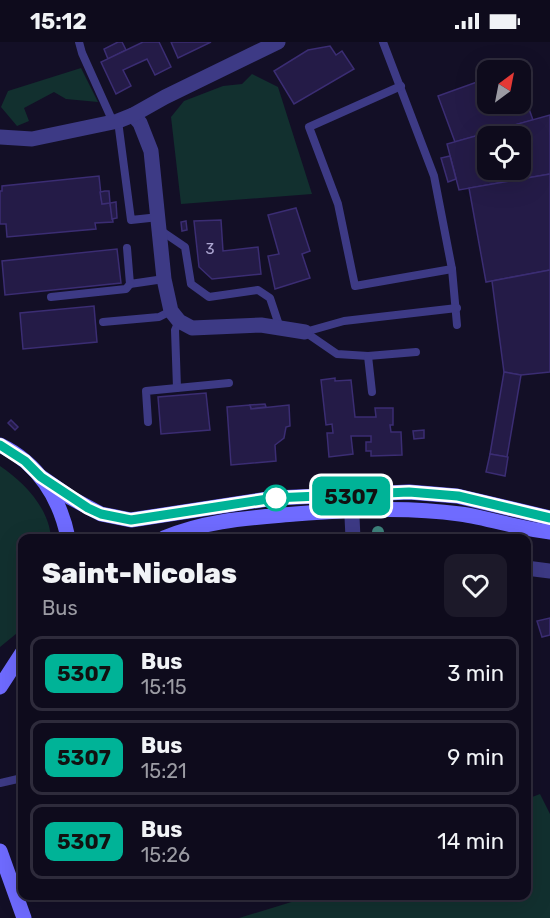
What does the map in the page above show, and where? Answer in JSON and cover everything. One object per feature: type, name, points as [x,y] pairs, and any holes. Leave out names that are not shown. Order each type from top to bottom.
[{"type":"main road","points":[[2,444],[25,461],[41,477],[71,498],[101,514],[131,520],[274,498],[462,514],[534,531],[550,532]]},
{"type":"main road","points":[[41,477],[59,506],[67,534]]},
{"type":"main road","points":[[174,534],[221,521],[351,503],[409,492],[458,496],[550,518]]},
{"type":"main road","points":[[0,664],[18,654]]},
{"type":"main road","points":[[0,687],[18,658]]},
{"type":"main road","points":[[0,851],[24,918]]},
{"type":"street","points":[[0,137],[32,139],[116,121],[133,115],[278,42]]},
{"type":"street","points":[[133,115],[140,123],[151,151],[164,279],[175,316],[192,328],[261,325],[305,332]]},
{"type":"street","points":[[351,503],[353,534]]},
{"type":"street","points":[[531,569],[550,571]]},
{"type":"lane","points":[[79,42],[82,53],[116,121],[131,220],[159,223],[184,247],[191,284],[209,297],[258,290],[270,298],[280,328]]},
{"type":"lane","points":[[383,42],[434,176],[452,269],[458,325]]},
{"type":"lane","points":[[401,86],[309,127],[338,204],[355,286],[452,269]]},
{"type":"lane","points":[[127,248],[130,284]]},
{"type":"lane","points":[[51,297],[126,289],[130,284],[164,279]]},
{"type":"lane","points":[[305,332],[344,321],[457,308]]},
{"type":"lane","points":[[102,322],[175,316],[177,388]]},
{"type":"lane","points":[[305,332],[337,354],[368,356],[416,352]]},
{"type":"lane","points":[[368,356],[372,392]]},
{"type":"lane","points":[[148,422],[146,391],[228,383]]},
{"type":"lane","points":[[0,783],[18,779]]},
{"type":"green space","points":[[81,68],[98,102],[66,99],[54,92],[24,108],[29,121],[17,126],[1,107],[8,91]]},
{"type":"green space","points":[[252,74],[278,87],[312,194],[181,204],[171,117],[184,101],[223,86],[242,84]]},
{"type":"green space","points":[[0,466],[34,497],[46,516],[50,534],[18,534],[18,632],[0,647]]},
{"type":"green space","points":[[540,794],[550,814],[550,918],[239,918],[298,900],[531,900],[531,797]]},
{"type":"building","points":[[122,42],[126,50],[108,59],[104,49]]},
{"type":"building","points":[[143,42],[159,42],[171,67],[155,75],[147,59],[123,70],[131,86],[116,94],[101,62]]},
{"type":"building","points":[[171,42],[211,42],[178,58]]},
{"type":"building","points":[[330,46],[336,55],[342,51],[354,69],[294,104],[274,71],[308,50]]},
{"type":"building","points":[[477,82],[477,114],[531,114],[533,120],[512,126],[477,126],[477,136],[455,142],[438,96]]},
{"type":"building","points":[[550,115],[550,174],[531,177],[531,126],[511,126]]},
{"type":"building","points":[[477,136],[477,180],[516,180],[459,190],[447,144]]},
{"type":"building","points":[[450,156],[456,179],[448,182],[441,158]]},
{"type":"building","points":[[550,174],[550,270],[486,282],[469,188],[515,180],[531,180],[531,177]]},
{"type":"building","points":[[99,176],[102,204],[110,203],[113,222],[95,223],[96,229],[7,237],[6,224],[0,224],[2,186]]},
{"type":"building","points":[[109,191],[110,203],[102,204],[100,192]]},
{"type":"building","points":[[116,202],[117,218],[112,219],[110,203]]},
{"type":"building","points":[[296,208],[310,251],[302,254],[310,278],[275,289],[268,256],[279,254],[268,215]]},
{"type":"building","points":[[221,220],[223,251],[258,247],[261,274],[212,279],[199,267],[194,221]]},
{"type":"building","points":[[186,221],[187,230],[182,231],[181,222]]},
{"type":"building","points":[[117,249],[121,283],[5,295],[2,261]]},
{"type":"building","points":[[550,270],[550,372],[521,375],[504,372],[492,281]]},
{"type":"building","points":[[94,306],[97,342],[23,349],[20,313]]},
{"type":"building","points":[[504,372],[521,375],[507,457],[490,454]]},
{"type":"building","points":[[335,378],[335,381],[351,380],[355,417],[376,417],[375,408],[393,408],[391,432],[401,432],[402,455],[371,456],[371,451],[366,451],[366,442],[371,442],[371,436],[351,436],[353,454],[329,457],[327,433],[333,433],[332,424],[326,425],[321,380]]},
{"type":"building","points":[[206,393],[210,430],[161,434],[158,397]]},
{"type":"building","points":[[265,404],[266,407],[251,409],[250,405]]},
{"type":"building","points":[[250,405],[251,409],[289,405],[290,426],[286,427],[284,438],[275,445],[276,461],[231,465],[227,407]]},
{"type":"building","points":[[11,420],[18,427],[15,430],[8,423]]},
{"type":"building","points":[[424,430],[424,438],[414,439],[413,431]]},
{"type":"building","points":[[490,454],[508,457],[505,476],[486,472]]},
{"type":"building","points":[[550,618],[550,635],[542,637],[537,621]]},
{"type":"bus line","name":"5307","points":[[0,445],[25,461],[41,477],[88,508],[101,514],[131,520],[274,498],[409,492],[458,496],[550,518]]}]
